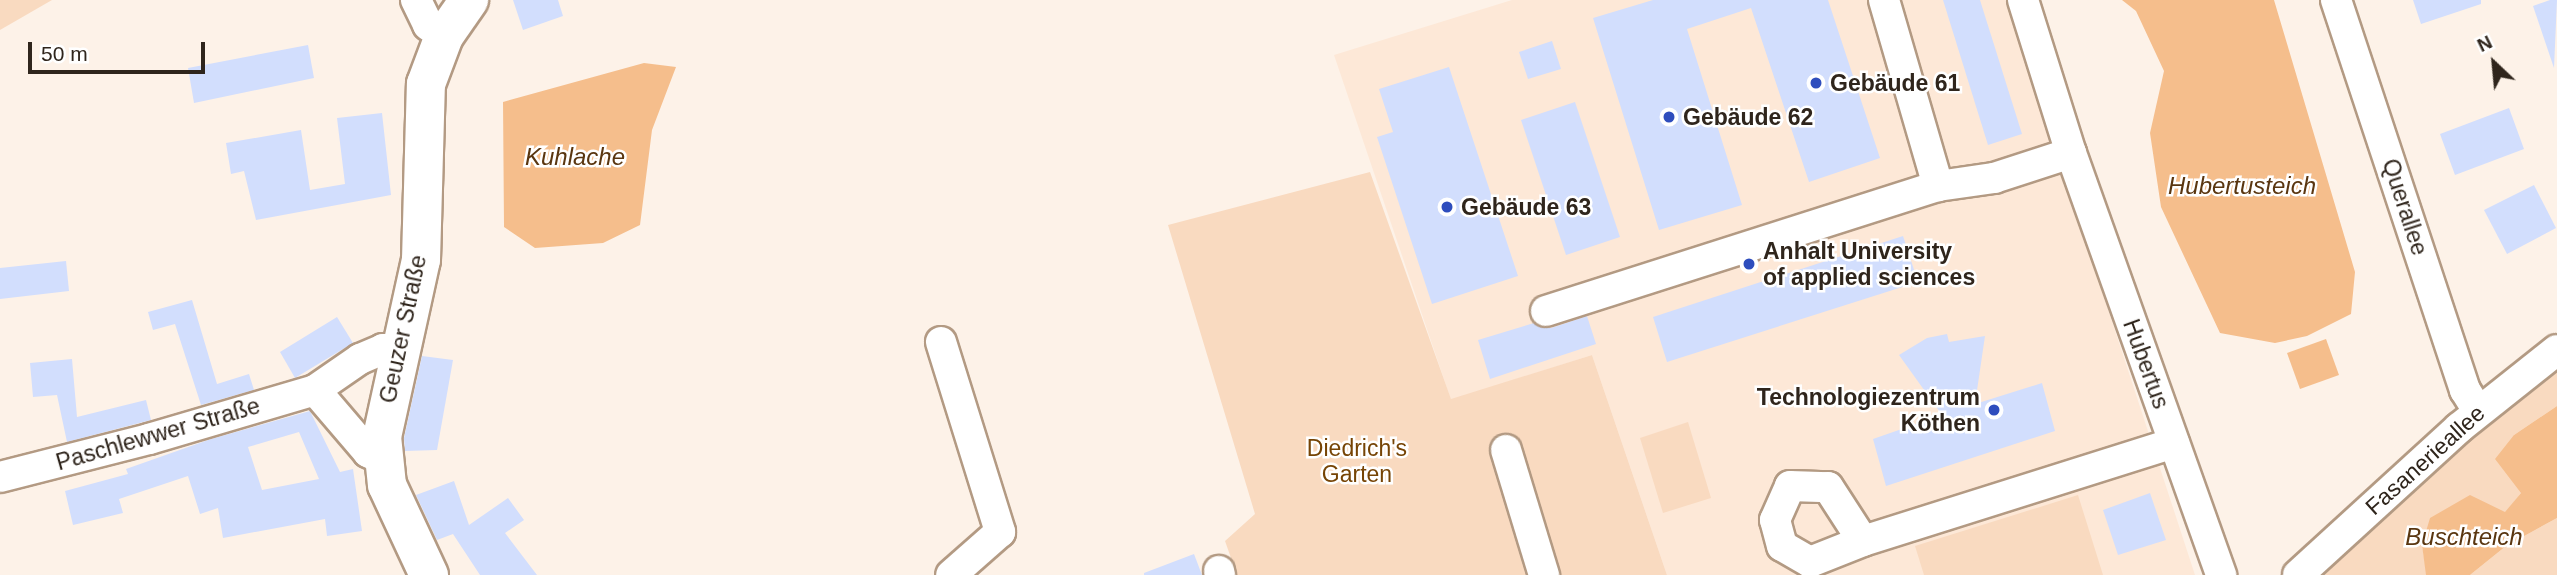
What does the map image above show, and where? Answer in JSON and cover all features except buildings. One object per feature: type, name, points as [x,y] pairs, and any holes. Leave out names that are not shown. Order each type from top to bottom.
[{"type":"main road","name":"Geuzer Straße","points":[[429,575],[396,509],[383,460],[384,418],[421,260],[426,83],[444,36],[469,0]]},
{"type":"street","points":[[416,0],[428,25],[444,36]]},
{"type":"street","points":[[1884,0],[1938,186]]},
{"type":"street","name":"Hubertus","points":[[2023,0],[2071,153],[2221,575]]},
{"type":"street","name":"Querallee","points":[[2336,0],[2465,390],[2478,411]]},
{"type":"street","points":[[1546,311],[1938,186],[1994,178],[2071,153]]},
{"type":"street","points":[[941,342],[1000,532],[951,575]]},
{"type":"street","name":"Paschlewwer Straße","points":[[0,477],[315,390],[360,359],[383,349],[402,349]]},
{"type":"street","name":"Fasanerieallee","points":[[2298,575],[2478,411],[2557,350]]},
{"type":"street","points":[[315,390],[368,452],[383,460]]},
{"type":"street","points":[[1863,541],[2174,443]]},
{"type":"street","points":[[1506,450],[1544,575]]},
{"type":"shaded area","name":"Anhalt University of applied sciences","points":[[1512,0],[2007,0],[2195,575],[1667,575],[1592,355],[1451,400],[1334,55]]},
{"type":"green space","points":[[0,0],[52,0],[0,30]]},
{"type":"green space","name":"Diedrich's Garten","points":[[1370,172],[1451,399],[1592,355],[1667,575],[1237,575],[1225,541],[1255,514],[1168,225]]},
{"type":"green space","points":[[2557,371],[2557,406],[2514,435],[2521,493],[2505,513],[2422,545],[2427,575],[2322,575],[2403,490],[2479,426]]},
{"type":"green space","points":[[1688,422],[1711,498],[1663,513],[1640,438]]},
{"type":"green space","points":[[2078,495],[2103,575],[1924,575],[1915,546]]},
{"type":"green space","points":[[2557,518],[2557,575],[2470,575],[2506,546]]},
{"type":"water","name":"Hubertusteich","points":[[2122,0],[2274,0],[2355,272],[2351,314],[2307,336],[2275,343],[2220,333],[2161,207],[2150,133],[2164,71],[2136,11]]},
{"type":"water","name":"Kuhlache","points":[[644,63],[676,67],[652,130],[640,225],[603,243],[535,248],[504,227],[503,102]]},
{"type":"water","points":[[2326,339],[2339,375],[2300,389],[2287,353]]},
{"type":"water","name":"Buschteich","points":[[2557,406],[2557,518],[2506,546],[2470,575],[2426,575],[2422,545],[2430,518],[2470,495],[2505,512],[2521,493],[2495,459],[2514,435]]},
{"type":"place","name":"Gebäude 61","points":[[1816,83]]},
{"type":"place","name":"Gebäude 62","points":[[1669,117]]},
{"type":"place","name":"Gebäude 63","points":[[1447,207]]},
{"type":"place","name":"Anhalt University of applied sciences","points":[[1749,264]]},
{"type":"place","name":"Technologiezentrum Köthen","points":[[1994,410]]}]
